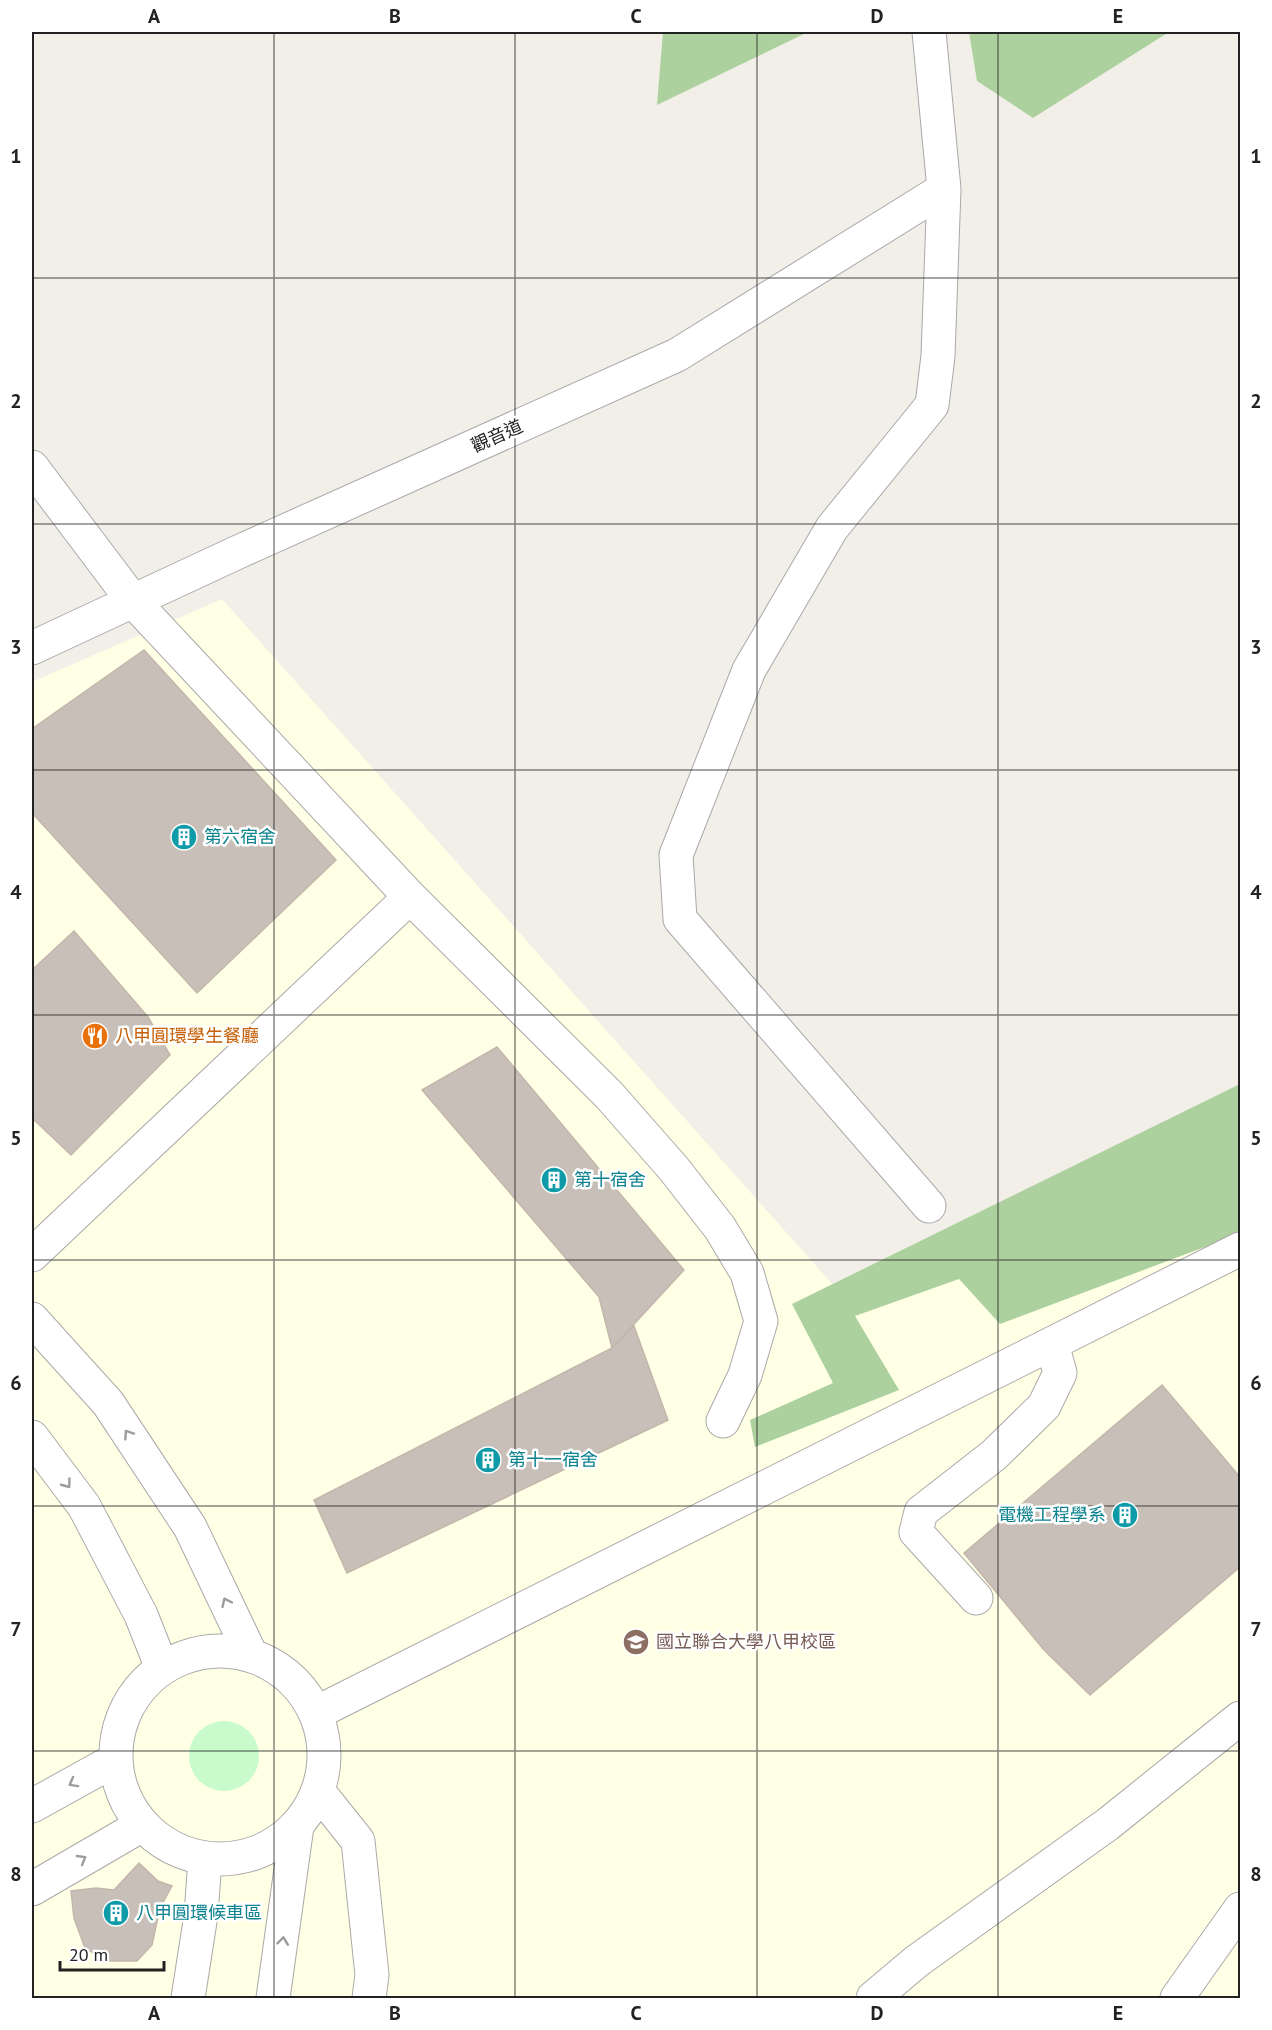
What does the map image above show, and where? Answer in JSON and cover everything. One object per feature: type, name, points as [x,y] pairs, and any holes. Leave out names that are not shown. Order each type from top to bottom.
[{"type":"street","points":[[929,32],[944,189],[938,356],[932,405],[832,528],[749,670],[676,855],[680,919],[929,1206]]},
{"type":"street","name":"觀音道","points":[[32,648],[677,355],[944,189]]},
{"type":"street","points":[[32,467],[133,601],[410,897],[609,1095],[701,1203],[747,1273],[761,1321],[745,1375],[723,1421]]},
{"type":"street","points":[[32,1255],[410,897]]},
{"type":"street","points":[[316,1713],[1240,1249]]},
{"type":"street","points":[[32,1319],[108,1403],[190,1527],[251,1655]]},
{"type":"street","points":[[976,1598],[916,1532],[921,1512],[994,1455],[1044,1406],[1060,1373],[1052,1344]]},
{"type":"street","points":[[32,1437],[84,1506],[141,1615],[162,1668]]},
{"type":"street","points":[[220,1650],[251,1655],[278,1668],[300,1688],[316,1713],[324,1738],[325,1765],[318,1791],[297,1826],[271,1846],[239,1858],[205,1859],[182,1852],[160,1841],[142,1825],[123,1795],[115,1760],[120,1724],[136,1692],[162,1668],[190,1655],[220,1650]]},
{"type":"street","points":[[873,1998],[917,1961],[1108,1824],[1240,1718]]},
{"type":"street","points":[[32,1806],[115,1760]]},
{"type":"street","points":[[318,1791],[358,1841],[372,1975],[369,1998]]},
{"type":"street","points":[[32,1888],[142,1825]]},
{"type":"street","points":[[273,1998],[297,1826]]},
{"type":"street","points":[[188,1998],[201,1915],[205,1859]]},
{"type":"street","points":[[1177,1998],[1240,1909]]},
{"type":"shaded area","name":"國立聯合大學八甲校區","points":[[222,599],[833,1285],[1240,1090],[1240,1998],[32,1998],[32,682]]},
{"type":"green space","points":[[663,32],[808,32],[657,105]]},
{"type":"green space","points":[[969,32],[1169,32],[1033,118],[977,81]]},
{"type":"green space","points":[[1240,1084],[1240,1237],[1226,1239],[1000,1324],[959,1279],[855,1316],[899,1390],[755,1447],[750,1420],[833,1383],[792,1304]]},
{"type":"green space","points":[[224,1721],[237,1724],[249,1731],[256,1743],[259,1756],[256,1769],[249,1781],[237,1788],[224,1791],[211,1788],[199,1781],[192,1769],[189,1756],[192,1743],[199,1731],[211,1724]]},
{"type":"building","name":"第六宿舍","points":[[144,650],[336,860],[197,993],[32,813],[32,729]]},
{"type":"building","name":"八甲圓環學生餐廳","points":[[74,931],[148,1017],[170,1055],[71,1155],[32,1118],[32,970]]},
{"type":"building","name":"第十宿舍","points":[[497,1047],[684,1270],[612,1348],[599,1297],[422,1090]]},
{"type":"building","name":"第十一宿舍","points":[[634,1326],[668,1420],[347,1573],[314,1500],[612,1348]]},
{"type":"building","name":"電機工程學系","points":[[1162,1385],[1240,1477],[1240,1567],[1090,1695],[1044,1650],[964,1553]]},
{"type":"building","name":"八甲圓環候車區","points":[[139,1863],[158,1881],[172,1886],[160,1908],[152,1945],[137,1961],[107,1961],[85,1948],[74,1918],[71,1891],[96,1888],[114,1890]]},
{"type":"place","name":"第六宿舍","points":[[184,837]]},
{"type":"place","name":"八甲圓環學生餐廳","points":[[95,1036]]},
{"type":"place","name":"第十宿舍","points":[[554,1180]]},
{"type":"place","name":"第十一宿舍","points":[[488,1460]]},
{"type":"place","name":"電機工程學系","points":[[1125,1515]]},
{"type":"place","name":"國立聯合大學八甲校區","points":[[636,1642]]},
{"type":"place","name":"八甲圓環候車區","points":[[116,1913]]}]
